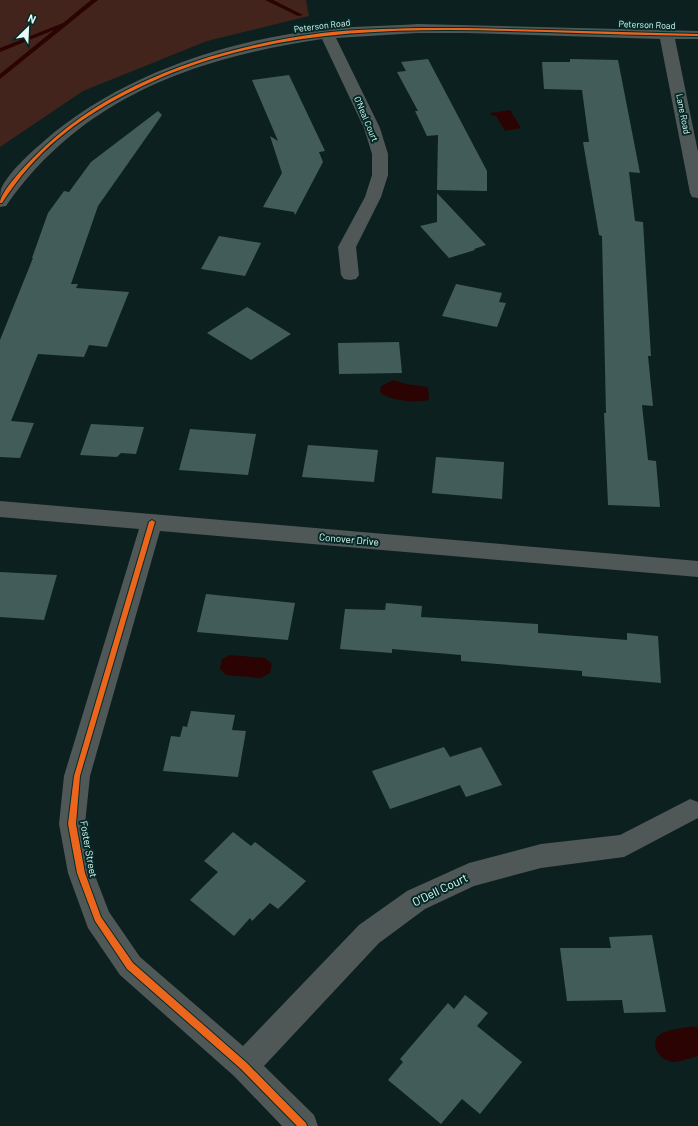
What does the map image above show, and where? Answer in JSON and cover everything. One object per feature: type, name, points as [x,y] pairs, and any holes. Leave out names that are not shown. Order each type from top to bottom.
[{"type":"street","name":"Peterson Road","points":[[0,202],[13,182],[33,159],[56,137],[85,116],[118,96],[164,74],[217,55],[252,46],[326,33],[410,28],[698,35]]},
{"type":"street","name":"O'Neal Court","points":[[326,33],[372,128],[380,154],[380,175],[373,197],[347,247],[350,275]]},
{"type":"street","name":"Lane Road","points":[[668,35],[698,193]]},
{"type":"street","name":"Conover Drive","points":[[0,508],[698,569]]},
{"type":"street","name":"Foster Street","points":[[152,522],[77,776],[72,824],[81,873],[98,919],[130,966],[244,1066],[303,1126]]},
{"type":"street","name":"O'Dell Court","points":[[244,1066],[369,934],[416,900],[469,875],[541,856],[624,846],[690,810]]},
{"type":"shaded area","points":[[0,0],[306,0],[309,16],[207,41],[83,91],[0,147]]},
{"type":"shaded area","points":[[510,110],[521,128],[505,131],[496,116],[492,116],[490,113]]},
{"type":"shaded area","points":[[393,380],[406,384],[428,387],[429,400],[417,401],[396,399],[380,392],[381,386]]},
{"type":"shaded area","points":[[230,655],[265,658],[272,664],[270,673],[261,678],[226,675],[220,669],[222,659]]},
{"type":"shaded area","points":[[693,1026],[698,1028],[698,1056],[673,1062],[668,1061],[659,1055],[655,1046],[655,1041],[662,1033]]},
{"type":"building","points":[[428,59],[487,171],[487,191],[437,190],[438,135],[427,136],[415,111],[418,111],[397,72],[406,71],[401,62]]},
{"type":"building","points":[[570,59],[618,60],[640,173],[629,172],[635,221],[643,222],[651,356],[648,356],[653,406],[642,405],[648,460],[656,461],[660,507],[608,505],[604,413],[606,413],[602,236],[599,235],[583,142],[589,142],[582,90],[544,89],[542,62],[570,62]]},
{"type":"building","points":[[289,75],[325,151],[319,152],[323,162],[295,215],[294,212],[263,207],[282,173],[270,136],[278,141],[252,80]]},
{"type":"building","points":[[158,111],[162,115],[98,206],[71,284],[78,284],[76,288],[129,292],[107,347],[89,345],[84,357],[38,354],[11,421],[34,423],[20,458],[0,457],[0,340],[33,258],[48,213],[64,191],[69,192],[91,162]]},
{"type":"building","points":[[437,193],[486,245],[449,258],[420,226],[437,222]]},
{"type":"building","points":[[219,236],[261,243],[245,276],[201,269]]},
{"type":"building","points":[[456,284],[502,293],[499,302],[506,303],[497,327],[442,316]]},
{"type":"building","points":[[247,307],[291,334],[251,360],[207,333]]},
{"type":"building","points":[[399,342],[402,373],[339,374],[338,343]]},
{"type":"building","points":[[91,424],[144,427],[136,454],[121,453],[117,457],[80,455]]},
{"type":"building","points":[[190,429],[256,434],[248,475],[179,470]]},
{"type":"building","points":[[308,445],[378,450],[374,482],[302,477]]},
{"type":"building","points":[[436,457],[504,462],[502,499],[432,493]]},
{"type":"building","points":[[0,572],[57,575],[44,620],[0,617]]},
{"type":"building","points":[[206,594],[295,603],[288,640],[197,632]]},
{"type":"building","points":[[386,603],[422,606],[421,617],[538,624],[538,633],[627,640],[627,633],[658,636],[661,683],[582,676],[582,671],[461,661],[461,655],[392,649],[392,653],[340,649],[345,609],[385,610]]},
{"type":"building","points":[[191,711],[235,715],[232,730],[246,731],[238,777],[163,771],[171,736],[180,737],[183,726],[187,727]]},
{"type":"building","points":[[444,747],[450,757],[481,747],[502,785],[466,797],[460,785],[390,809],[372,771]]},
{"type":"building","points":[[233,832],[251,846],[255,842],[306,881],[278,909],[270,903],[252,921],[250,918],[234,936],[190,900],[218,872],[204,861]]},
{"type":"building","points":[[652,935],[666,1012],[624,1013],[622,1000],[567,1001],[560,948],[611,948],[609,937]]},
{"type":"building","points":[[465,995],[488,1013],[477,1026],[522,1062],[480,1114],[462,1099],[441,1124],[388,1080],[403,1062],[400,1059],[448,1003],[454,1009]]},
{"type":"waterway","points":[[0,77],[95,0]]},
{"type":"waterway","points":[[268,0],[300,15]]},
{"type":"waterway","points":[[0,50],[62,25]]},
{"type":"cycle path","points":[[0,202],[13,183],[43,150],[60,135],[96,109],[136,87],[183,67],[229,52],[323,34],[370,30],[467,29],[698,35]]},
{"type":"cycle path","points":[[152,522],[77,776],[72,824],[81,873],[98,919],[130,966],[244,1066],[303,1126]]}]
